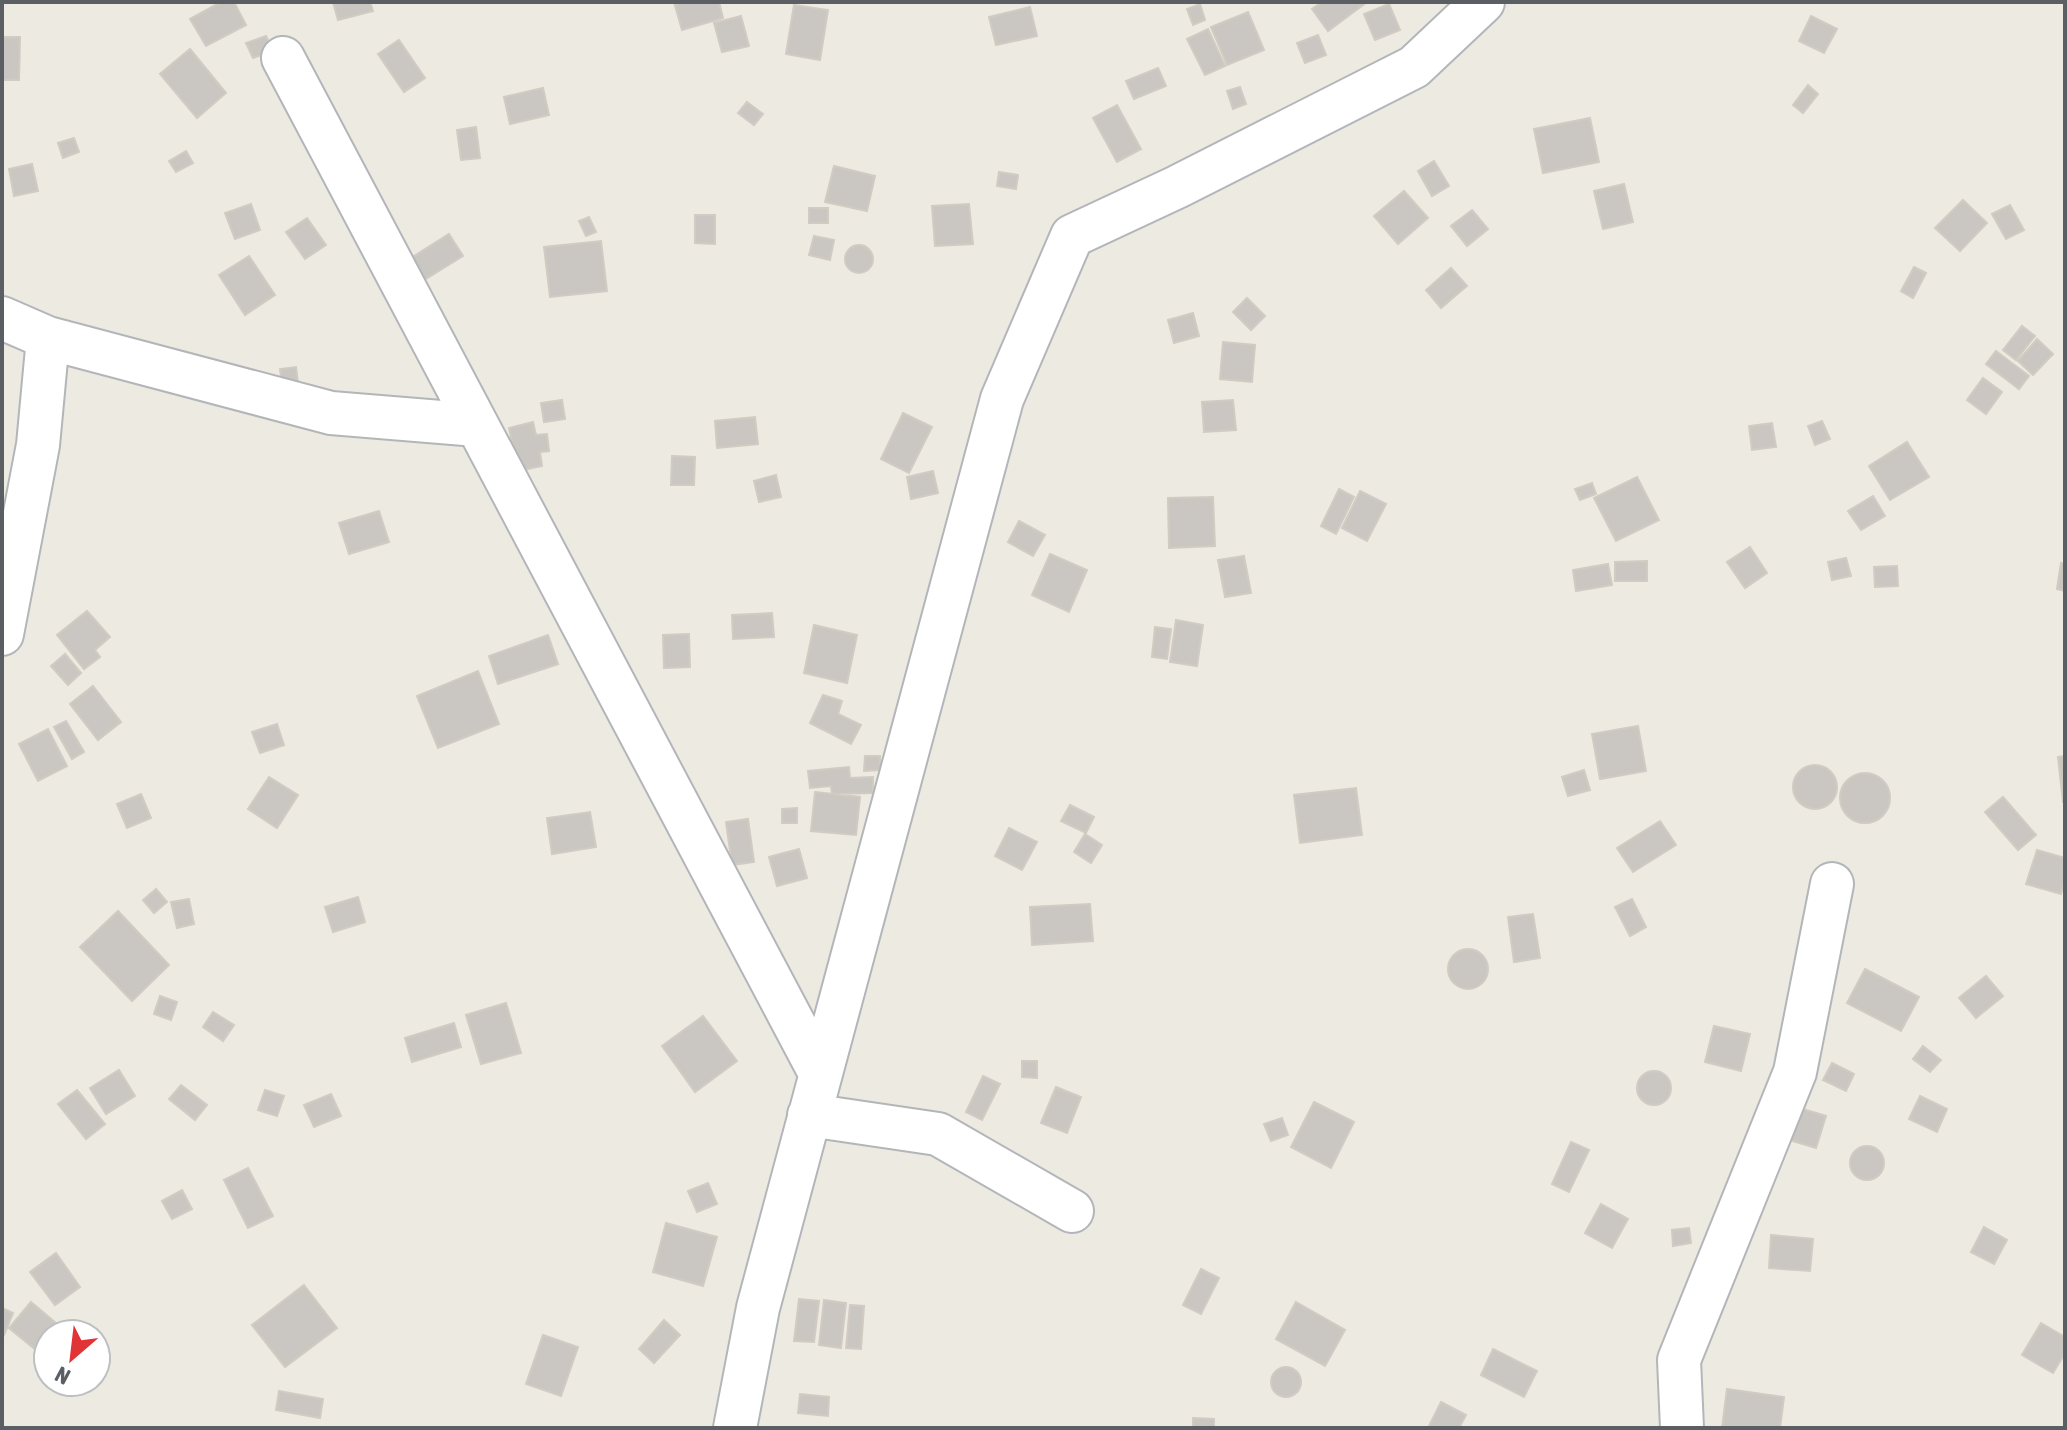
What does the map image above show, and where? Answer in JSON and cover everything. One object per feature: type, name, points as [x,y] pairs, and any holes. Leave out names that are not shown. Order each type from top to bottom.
[{"type":"street","points":[[735,1428],[758,1308],[1002,399],[1072,236],[1177,187],[1414,67],[1483,2]]},
{"type":"street","points":[[283,58],[820,1073]]},
{"type":"street","points":[[2,318],[48,338],[331,413],[477,425]]},
{"type":"street","points":[[2,634],[38,445],[48,338]]},
{"type":"street","points":[[1682,1428],[1679,1360],[1795,1072],[1832,884]]},
{"type":"street","points":[[809,1115],[938,1134],[1072,1211]]},
{"type":"building","points":[[221,2],[234,2],[246,25],[206,46],[190,19]]},
{"type":"building","points":[[333,2],[370,2],[373,11],[338,20]]},
{"type":"building","points":[[674,2],[719,2],[723,18],[682,30]]},
{"type":"building","points":[[1322,2],[1367,2],[1328,31],[1312,9]]},
{"type":"building","points":[[1200,4],[1205,20],[1193,25],[1187,9]]},
{"type":"building","points":[[1389,4],[1400,30],[1375,40],[1364,14]]},
{"type":"building","points":[[794,5],[828,10],[820,60],[786,54]]},
{"type":"building","points":[[1030,7],[1037,36],[996,45],[989,17]]},
{"type":"building","points":[[1248,12],[1264,50],[1227,65],[1211,27]]},
{"type":"building","points":[[741,16],[749,46],[722,52],[714,23]]},
{"type":"building","points":[[1811,16],[1837,29],[1824,53],[1799,41]]},
{"type":"building","points":[[1208,29],[1225,66],[1205,75],[1187,39]]},
{"type":"building","points":[[1318,35],[1326,55],[1305,63],[1297,43]]},
{"type":"building","points":[[266,36],[273,51],[253,58],[246,43]]},
{"type":"building","points":[[2,37],[20,37],[19,80],[2,80]]},
{"type":"building","points":[[399,40],[425,78],[404,92],[378,54]]},
{"type":"building","points":[[190,49],[226,93],[197,118],[160,74]]},
{"type":"building","points":[[1158,68],[1166,86],[1134,99],[1126,81]]},
{"type":"building","points":[[1808,85],[1818,94],[1803,113],[1793,105]]},
{"type":"building","points":[[1240,87],[1246,104],[1233,109],[1227,91]]},
{"type":"building","points":[[543,88],[549,115],[510,124],[504,97]]},
{"type":"building","points":[[747,102],[763,114],[754,125],[738,113]]},
{"type":"building","points":[[1117,105],[1141,149],[1117,162],[1093,118]]},
{"type":"building","points":[[1590,118],[1599,162],[1543,173],[1534,129]]},
{"type":"building","points":[[476,127],[480,158],[461,160],[457,130]]},
{"type":"building","points":[[74,138],[79,152],[63,158],[58,143]]},
{"type":"building","points":[[186,151],[193,163],[176,172],[169,161]]},
{"type":"building","points":[[1434,161],[1449,186],[1432,196],[1418,171]]},
{"type":"building","points":[[32,164],[38,191],[14,196],[9,169]]},
{"type":"building","points":[[834,166],[875,176],[867,211],[825,202]]},
{"type":"building","points":[[999,172],[1018,175],[1016,189],[997,186]]},
{"type":"building","points":[[1624,184],[1633,222],[1603,229],[1594,191]]},
{"type":"building","points":[[1404,191],[1428,218],[1398,244],[1374,216]]},
{"type":"building","points":[[1963,200],[1987,223],[1960,251],[1935,228]]},
{"type":"building","points":[[251,204],[260,230],[235,239],[225,213]]},
{"type":"building","points":[[969,204],[973,244],[935,246],[932,206]]},
{"type":"building","points":[[2010,205],[2024,230],[2006,239],[1992,214]]},
{"type":"building","points":[[809,208],[828,208],[828,223],[809,223]]},
{"type":"building","points":[[1472,210],[1488,229],[1467,246],[1451,226]]},
{"type":"building","points":[[695,215],[715,215],[715,244],[695,243]]},
{"type":"building","points":[[589,217],[596,232],[586,236],[579,221]]},
{"type":"building","points":[[307,218],[326,245],[305,259],[286,232]]},
{"type":"building","points":[[449,234],[463,256],[424,280],[411,258]]},
{"type":"building","points":[[814,236],[834,240],[830,260],[809,255]]},
{"type":"building","points":[[601,241],[607,291],[550,297],[544,247]]},
{"type":"building","points":[[859,245],[869,249],[873,259],[869,269],[859,273],[849,269],[845,259],[849,249]]},
{"type":"building","points":[[249,256],[275,295],[245,315],[219,275]]},
{"type":"building","points":[[1914,267],[1926,273],[1913,298],[1901,291]]},
{"type":"building","points":[[1451,268],[1467,286],[1441,308],[1426,290]]},
{"type":"building","points":[[1247,298],[1265,316],[1251,330],[1233,312]]},
{"type":"building","points":[[1193,313],[1199,336],[1174,343],[1168,320]]},
{"type":"building","points":[[2022,326],[2035,336],[2016,360],[2003,350]]},
{"type":"building","points":[[2037,339],[2053,354],[2033,375],[2018,361]]},
{"type":"building","points":[[1223,342],[1255,345],[1252,382],[1220,379]]},
{"type":"building","points":[[1996,351],[2029,376],[2019,389],[1986,364]]},
{"type":"building","points":[[296,367],[298,383],[282,385],[280,369]]},
{"type":"building","points":[[1983,378],[2002,392],[1986,414],[1967,400]]},
{"type":"building","points":[[562,400],[565,419],[544,422],[541,403]]},
{"type":"building","points":[[1233,400],[1236,430],[1204,432],[1202,402]]},
{"type":"building","points":[[903,413],[932,427],[909,473],[881,459]]},
{"type":"building","points":[[755,417],[758,444],[717,448],[715,421]]},
{"type":"building","points":[[1822,421],[1830,439],[1815,445],[1808,426]]},
{"type":"building","points":[[533,422],[536,435],[547,434],[549,451],[540,452],[542,466],[518,471],[509,428]]},
{"type":"building","points":[[1772,423],[1776,447],[1752,450],[1749,426]]},
{"type":"building","points":[[1907,442],[1929,477],[1890,500],[1869,466]]},
{"type":"building","points":[[672,456],[695,457],[694,485],[671,485]]},
{"type":"building","points":[[933,471],[938,493],[911,499],[907,477]]},
{"type":"building","points":[[776,475],[781,497],[759,502],[754,481]]},
{"type":"building","points":[[1637,477],[1659,520],[1616,541],[1594,498]]},
{"type":"building","points":[[1592,483],[1596,494],[1580,500],[1575,489]]},
{"type":"building","points":[[1339,489],[1354,497],[1336,534],[1321,526]]},
{"type":"building","points":[[1360,491],[1386,504],[1367,541],[1342,528]]},
{"type":"building","points":[[1873,496],[1885,516],[1861,530],[1848,511]]},
{"type":"building","points":[[1213,497],[1215,546],[1169,548],[1168,498]]},
{"type":"building","points":[[379,511],[389,542],[349,554],[339,523]]},
{"type":"building","points":[[1019,521],[1045,535],[1033,556],[1008,542]]},
{"type":"building","points":[[1750,547],[1767,573],[1745,588],[1727,562]]},
{"type":"building","points":[[1050,554],[1087,570],[1069,612],[1032,595]]},
{"type":"building","points":[[1244,556],[1251,593],[1225,597],[1218,560]]},
{"type":"building","points":[[1846,558],[1851,576],[1832,580],[1828,562]]},
{"type":"building","points":[[1647,561],[1647,581],[1615,581],[1615,562]]},
{"type":"building","points":[[2061,563],[2065,564],[2065,591],[2057,589]]},
{"type":"building","points":[[1608,564],[1612,585],[1576,591],[1573,570]]},
{"type":"building","points":[[1897,566],[1898,586],[1875,587],[1874,567]]},
{"type":"building","points":[[87,611],[110,637],[95,650],[100,657],[84,669],[57,635]]},
{"type":"building","points":[[772,613],[774,637],[733,639],[732,615]]},
{"type":"building","points":[[1176,620],[1203,625],[1197,666],[1170,662]]},
{"type":"building","points":[[814,625],[857,635],[847,683],[804,673]]},
{"type":"building","points":[[1155,627],[1171,629],[1167,659],[1152,657]]},
{"type":"building","points":[[689,634],[690,667],[664,668],[663,635]]},
{"type":"building","points":[[548,635],[558,664],[498,684],[489,656]]},
{"type":"building","points":[[65,654],[81,673],[68,685],[51,666]]},
{"type":"building","points":[[478,671],[499,724],[438,748],[417,696]]},
{"type":"building","points":[[93,686],[121,722],[98,740],[70,704]]},
{"type":"building","points":[[823,695],[842,701],[838,714],[861,725],[851,744],[810,723]]},
{"type":"building","points":[[66,721],[84,752],[72,759],[54,727]]},
{"type":"building","points":[[277,724],[284,745],[260,753],[252,732]]},
{"type":"building","points":[[1638,726],[1646,771],[1600,779],[1592,734]]},
{"type":"building","points":[[48,729],[67,766],[38,781],[19,744]]},
{"type":"building","points":[[865,756],[880,756],[880,770],[864,771]]},
{"type":"building","points":[[2065,756],[2065,802],[2063,802],[2058,757]]},
{"type":"building","points":[[1815,765],[1831,771],[1837,787],[1831,803],[1815,809],[1799,803],[1793,787],[1799,771]]},
{"type":"building","points":[[849,767],[850,778],[873,777],[873,793],[832,794],[831,786],[810,788],[808,771]]},
{"type":"building","points":[[1584,770],[1590,790],[1568,796],[1562,777]]},
{"type":"building","points":[[1865,773],[1882,781],[1890,798],[1882,815],[1865,823],[1848,815],[1840,798],[1848,781]]},
{"type":"building","points":[[269,777],[298,795],[277,828],[248,809]]},
{"type":"building","points":[[1356,788],[1362,835],[1300,843],[1294,795]]},
{"type":"building","points":[[815,792],[860,797],[856,835],[811,831]]},
{"type":"building","points":[[141,794],[151,818],[127,828],[117,804]]},
{"type":"building","points":[[2003,797],[2036,835],[2018,850],[1985,812]]},
{"type":"building","points":[[1070,805],[1094,817],[1086,833],[1061,821]]},
{"type":"building","points":[[797,808],[797,823],[782,823],[782,809]]},
{"type":"building","points":[[590,812],[596,847],[552,854],[547,818]]},
{"type":"building","points":[[748,819],[754,862],[732,865],[726,822]]},
{"type":"building","points":[[1660,821],[1676,845],[1633,872],[1617,848]]},
{"type":"building","points":[[1009,828],[1037,842],[1022,870],[995,856]]},
{"type":"building","points":[[1085,834],[1102,845],[1091,863],[1074,852]]},
{"type":"building","points":[[799,849],[807,878],[777,886],[769,857]]},
{"type":"building","points":[[2037,850],[2065,858],[2061,894],[2026,884]]},
{"type":"building","points":[[156,889],[167,902],[154,913],[143,900]]},
{"type":"building","points":[[358,897],[365,922],[333,932],[325,907]]},
{"type":"building","points":[[189,899],[194,924],[177,928],[171,902]]},
{"type":"building","points":[[1632,899],[1646,927],[1630,936],[1615,907]]},
{"type":"building","points":[[1090,904],[1093,941],[1032,945],[1030,907]]},
{"type":"building","points":[[118,911],[169,965],[132,1001],[80,947]]},
{"type":"building","points":[[1533,914],[1540,958],[1514,962],[1508,917]]},
{"type":"building","points":[[1468,949],[1482,955],[1488,969],[1482,983],[1468,989],[1454,983],[1448,969],[1454,955]]},
{"type":"building","points":[[1865,969],[1919,997],[1901,1031],[1847,1003]]},
{"type":"building","points":[[1986,976],[2003,996],[1976,1018],[1959,998]]},
{"type":"building","points":[[160,996],[177,1002],[171,1020],[154,1014]]},
{"type":"building","points":[[506,1003],[521,1053],[481,1064],[466,1015]]},
{"type":"building","points":[[213,1012],[234,1025],[223,1041],[203,1027]]},
{"type":"building","points":[[703,1016],[737,1061],[695,1092],[662,1046]]},
{"type":"building","points":[[454,1023],[461,1047],[412,1062],[405,1038]]},
{"type":"building","points":[[1714,1026],[1750,1034],[1741,1071],[1705,1062]]},
{"type":"building","points":[[1923,1046],[1941,1060],[1930,1072],[1913,1059]]},
{"type":"building","points":[[1022,1061],[1037,1061],[1037,1078],[1022,1077]]},
{"type":"building","points":[[1832,1063],[1854,1074],[1846,1091],[1823,1080]]},
{"type":"building","points":[[119,1070],[135,1096],[106,1114],[90,1088]]},
{"type":"building","points":[[1654,1071],[1666,1076],[1671,1088],[1666,1100],[1654,1105],[1642,1100],[1637,1088],[1642,1076]]},
{"type":"building","points":[[983,1076],[1000,1084],[982,1120],[966,1112]]},
{"type":"building","points":[[181,1085],[207,1105],[195,1120],[169,1099]]},
{"type":"building","points":[[1056,1087],[1081,1097],[1067,1133],[1041,1123]]},
{"type":"building","points":[[77,1090],[105,1124],[86,1139],[58,1104]]},
{"type":"building","points":[[265,1090],[284,1096],[277,1116],[258,1110]]},
{"type":"building","points":[[331,1094],[341,1116],[314,1127],[304,1105]]},
{"type":"building","points":[[1920,1096],[1947,1109],[1937,1132],[1909,1119]]},
{"type":"building","points":[[1314,1102],[1354,1122],[1331,1168],[1291,1147]]},
{"type":"building","points":[[1796,1107],[1826,1116],[1816,1148],[1786,1139]]},
{"type":"building","points":[[1282,1118],[1288,1135],[1271,1141],[1264,1124]]},
{"type":"building","points":[[1571,1142],[1589,1150],[1569,1192],[1552,1184]]},
{"type":"building","points":[[1867,1146],[1879,1151],[1884,1163],[1879,1175],[1867,1180],[1855,1175],[1850,1163],[1855,1151]]},
{"type":"building","points":[[248,1168],[273,1216],[248,1228],[224,1180]]},
{"type":"building","points":[[708,1183],[717,1204],[697,1212],[688,1191]]},
{"type":"building","points":[[182,1190],[192,1209],[172,1219],[162,1201]]},
{"type":"building","points":[[1601,1204],[1628,1219],[1612,1248],[1585,1233]]},
{"type":"building","points":[[666,1223],[717,1237],[703,1286],[653,1272]]},
{"type":"building","points":[[1984,1227],[2007,1240],[1994,1264],[1971,1252]]},
{"type":"building","points":[[1689,1228],[1691,1243],[1673,1246],[1672,1230]]},
{"type":"building","points":[[1771,1235],[1813,1239],[1810,1271],[1769,1268]]},
{"type":"building","points":[[56,1253],[80,1287],[55,1305],[30,1272]]},
{"type":"building","points":[[1201,1269],[1219,1278],[1201,1314],[1183,1305]]},
{"type":"building","points":[[304,1285],[337,1328],[285,1367],[252,1325]]},
{"type":"building","points":[[799,1299],[819,1301],[814,1342],[794,1341]]},
{"type":"building","points":[[824,1300],[846,1303],[841,1348],[819,1345]]},
{"type":"building","points":[[31,1302],[50,1318],[32,1318],[32,1347],[9,1328]]},
{"type":"building","points":[[1296,1302],[1345,1330],[1325,1366],[1276,1339]]},
{"type":"building","points":[[850,1305],[864,1306],[861,1349],[846,1348]]},
{"type":"building","points":[[4,1309],[13,1313],[4,1335],[2,1334]]},
{"type":"building","points":[[664,1320],[680,1335],[654,1363],[639,1349]]},
{"type":"building","points":[[2041,1323],[2065,1337],[2065,1353],[2053,1373],[2022,1355]]},
{"type":"building","points":[[543,1335],[578,1347],[561,1396],[526,1384]]},
{"type":"building","points":[[1493,1349],[1537,1371],[1524,1397],[1481,1375]]},
{"type":"building","points":[[1286,1367],[1296,1372],[1301,1382],[1296,1392],[1286,1397],[1276,1392],[1271,1382],[1276,1372]]},
{"type":"building","points":[[1727,1389],[1784,1397],[1780,1428],[1722,1428]]},
{"type":"building","points":[[279,1391],[323,1399],[320,1418],[276,1410]]},
{"type":"building","points":[[800,1394],[829,1397],[828,1416],[798,1413]]},
{"type":"building","points":[[1441,1402],[1466,1415],[1459,1428],[1428,1428]]},
{"type":"building","points":[[1193,1418],[1214,1419],[1214,1428],[1193,1428]]}]
